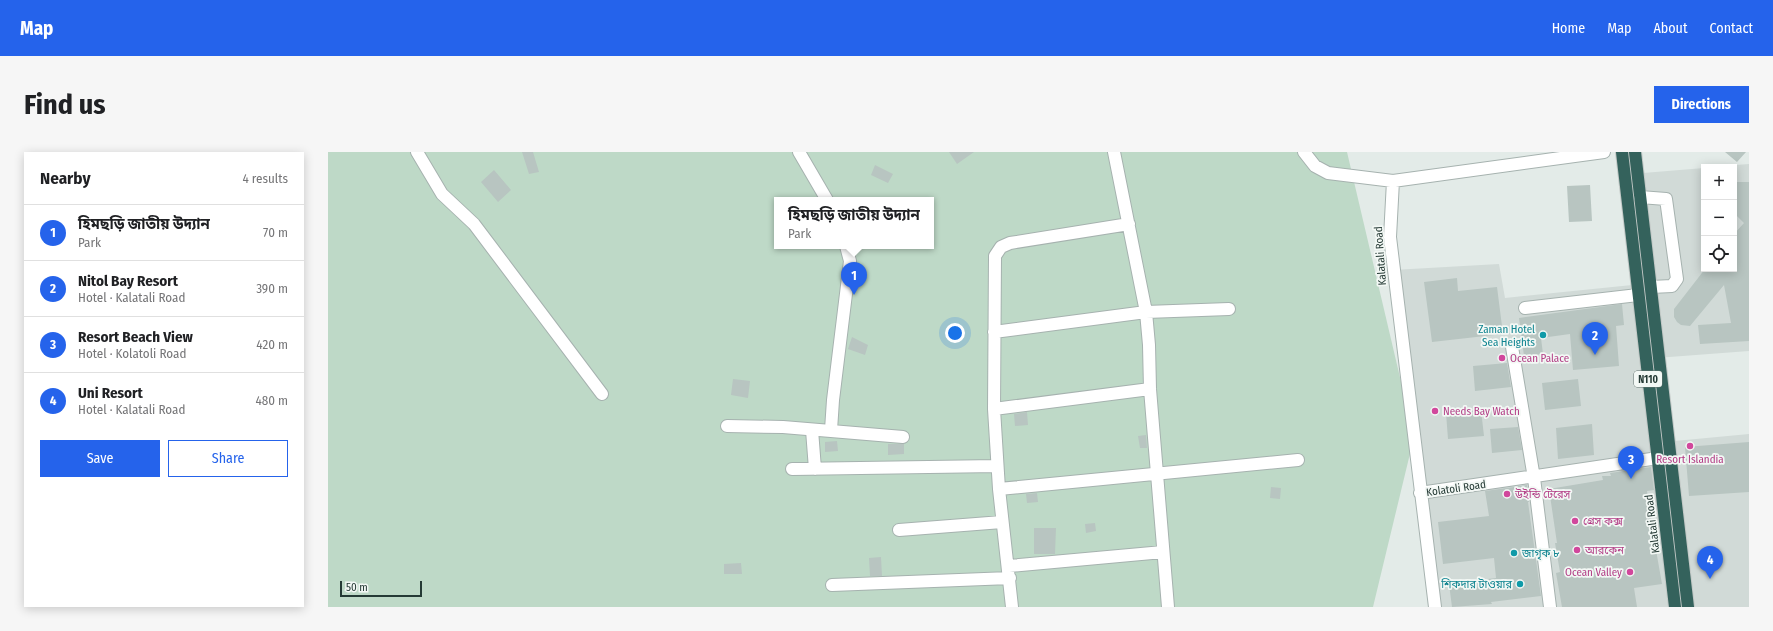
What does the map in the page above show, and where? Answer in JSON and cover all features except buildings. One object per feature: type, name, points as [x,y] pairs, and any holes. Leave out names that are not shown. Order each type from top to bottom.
[{"type":"highway","name":"Kalatali Road","points":[[1622,152],[1675,607]]},
{"type":"highway","name":"N110","points":[[1635,152],[1688,607]]},
{"type":"highway","points":[[1666,524],[1679,523]]},
{"type":"street","points":[[417,152],[442,194],[474,224],[602,394]]},
{"type":"street","points":[[799,152],[826,197]]},
{"type":"street","points":[[1114,152],[1146,312],[1156,474],[1168,607]]},
{"type":"street","points":[[1304,152],[1315,166],[1328,173],[1393,181],[1604,152]]},
{"type":"street","name":"Kalatali Road","points":[[1393,181],[1390,236],[1420,493]]},
{"type":"street","points":[[1640,197],[1666,199],[1677,279],[1672,286],[1651,287]]},
{"type":"street","points":[[1012,607],[1009,566],[1002,522],[999,489],[994,408],[995,256],[1001,247],[1010,243],[1129,224]]},
{"type":"street","points":[[831,430],[833,400],[850,261],[847,249]]},
{"type":"street","points":[[1525,308],[1638,295]]},
{"type":"street","points":[[994,332],[1146,312],[1229,309]]},
{"type":"street","points":[[1512,347],[1534,478],[1550,607]]},
{"type":"street","points":[[994,408],[1150,389]]},
{"type":"street","points":[[727,426],[784,427],[903,437]]},
{"type":"street","points":[[812,430],[815,469]]},
{"type":"street","name":"Kolatoli Road","points":[[1436,607],[1420,493],[1534,478],[1580,469],[1658,458]]},
{"type":"street","points":[[999,489],[1298,460]]},
{"type":"street","points":[[792,469],[997,466]]},
{"type":"street","points":[[899,530],[1002,522]]},
{"type":"street","points":[[1009,566],[1163,552]]},
{"type":"street","points":[[832,585],[1010,578]]},
{"type":"shaded area","points":[[1749,164],[1749,351],[1656,358],[1664,442],[1749,434],[1749,607],[1433,607],[1393,270],[1499,264],[1505,298],[1642,284],[1631,174],[1701,168],[1701,272],[1737,272],[1737,165]]},
{"type":"green space","points":[[328,152],[1347,152],[1414,437],[1373,607],[328,607]]},
{"type":"place","name":"হিমছড়ি জাতীয় উদ্যান","points":[[854,295]]},
{"type":"place","name":"Zaman Hotel Sea Heights","points":[[1543,335]]},
{"type":"place","name":"Nitol Bay Resort","points":[[1595,355]]},
{"type":"place","name":"Ocean Palace","points":[[1502,358]]},
{"type":"place","name":"Needs Bay Watch","points":[[1435,411]]},
{"type":"place","name":"Resort Islandia","points":[[1690,446]]},
{"type":"place","name":"Resort Beach View","points":[[1631,479]]},
{"type":"place","name":"উইন্ডি টেরেস","points":[[1507,494]]},
{"type":"place","name":"গ্রেস কক্স","points":[[1575,521]]},
{"type":"place","name":"আরকেন","points":[[1577,550]]},
{"type":"place","name":"জাগৃক ৮","points":[[1514,553]]},
{"type":"place","name":"Ocean Valley","points":[[1630,572]]},
{"type":"place","name":"Uni Resort","points":[[1710,579]]},
{"type":"place","name":"শিকদার টাওয়ার","points":[[1520,584]]}]
